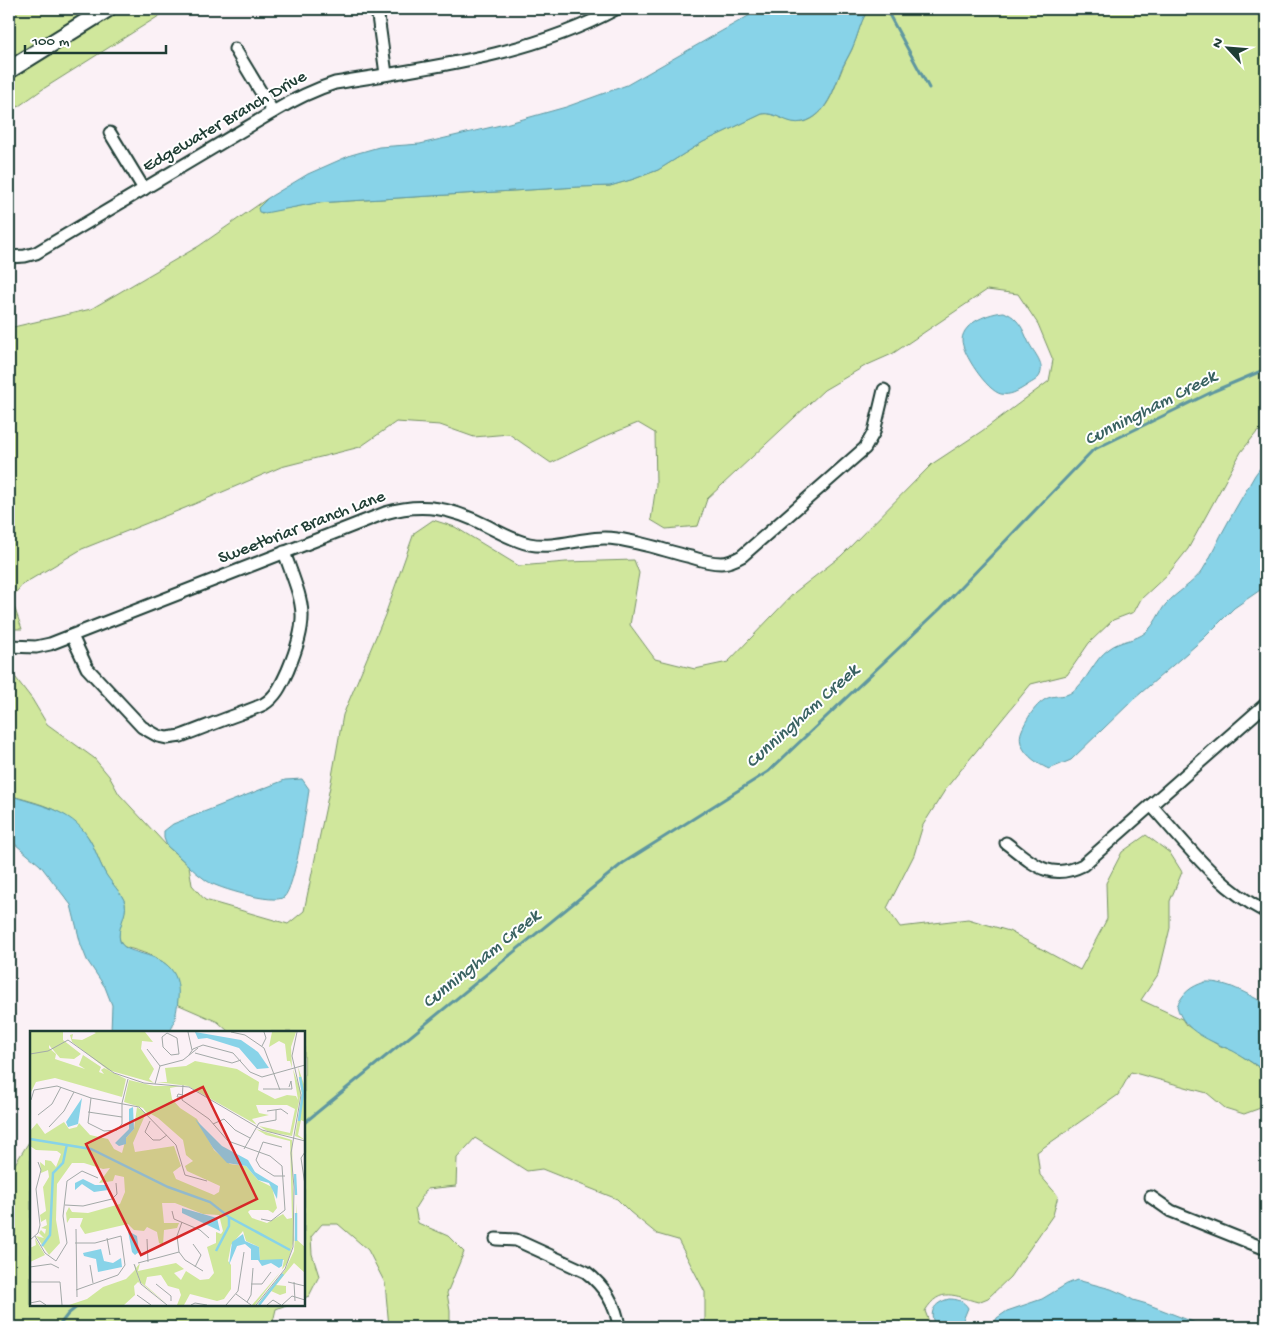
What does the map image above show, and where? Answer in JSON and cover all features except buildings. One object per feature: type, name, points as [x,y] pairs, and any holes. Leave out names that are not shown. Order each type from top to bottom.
[{"type":"street","points":[[9,70],[107,9]]},
{"type":"street","points":[[378,9],[386,74]]},
{"type":"street","name":"Edgewater Branch Drive","points":[[9,257],[36,253],[301,96],[334,83],[442,66],[514,50],[574,29],[616,9]]},
{"type":"street","points":[[235,50],[273,112]]},
{"type":"street","points":[[110,134],[144,188]]},
{"type":"street","name":"Sweetbriar Branch Lane","points":[[9,646],[36,647],[50,644],[384,513],[418,507],[452,511],[468,516],[520,542],[531,545],[553,546],[600,538],[616,538],[710,562],[727,562],[742,556],[865,448],[874,432],[884,390]]},
{"type":"street","points":[[72,636],[87,668],[142,727],[158,736],[167,738],[181,736],[263,704],[276,693],[282,684],[298,647],[303,619],[301,600],[284,552]]},
{"type":"street","points":[[1006,843],[1036,866],[1046,870],[1064,872],[1074,870],[1083,865],[1266,704]]},
{"type":"street","points":[[1151,805],[1220,880],[1266,912]]},
{"type":"street","points":[[1151,1197],[1171,1211],[1266,1249]]},
{"type":"street","points":[[496,1239],[516,1240],[586,1272],[610,1298],[619,1327]]},
{"type":"green space","points":[[9,9],[96,9],[9,62]]},
{"type":"green space","points":[[115,9],[170,9],[43,89],[9,113],[9,106],[17,100],[15,98],[9,102],[9,77]]},
{"type":"green space","points":[[869,9],[1266,9],[1266,429],[1257,432],[1241,452],[1188,549],[1168,574],[1141,599],[1134,612],[1113,620],[1089,643],[1067,675],[1031,684],[947,787],[923,825],[914,855],[887,908],[900,927],[968,919],[1009,931],[1080,970],[1107,919],[1106,883],[1122,852],[1146,835],[1170,853],[1182,872],[1170,901],[1170,928],[1159,973],[1141,1000],[1182,1019],[1186,1025],[1218,1045],[1234,1051],[1266,1072],[1266,1106],[1244,1114],[1225,1108],[1207,1093],[1131,1072],[1118,1095],[1037,1152],[1040,1175],[1058,1196],[1053,1215],[1010,1277],[988,1298],[978,1302],[948,1295],[936,1298],[925,1311],[931,1327],[705,1327],[705,1292],[678,1240],[657,1234],[617,1199],[542,1169],[527,1171],[475,1138],[457,1158],[456,1186],[427,1189],[415,1208],[418,1223],[448,1236],[464,1252],[447,1293],[450,1327],[389,1327],[385,1283],[368,1250],[338,1224],[322,1224],[311,1237],[312,1254],[319,1276],[309,1296],[305,1298],[305,1031],[228,1031],[218,1022],[177,1004],[178,991],[176,981],[168,966],[153,957],[122,945],[119,932],[125,904],[106,875],[88,837],[63,815],[39,804],[9,795],[9,669],[32,699],[47,724],[94,758],[109,776],[119,794],[167,846],[189,866],[192,885],[205,900],[288,924],[304,911],[343,715],[385,615],[414,533],[433,520],[455,527],[519,566],[566,562],[634,560],[639,573],[630,625],[655,659],[695,669],[728,662],[795,592],[841,556],[932,464],[982,431],[1049,381],[1053,360],[1038,324],[1018,294],[987,290],[892,354],[865,366],[824,390],[707,499],[698,526],[666,529],[651,520],[656,485],[655,433],[638,423],[606,436],[551,463],[509,434],[474,437],[440,425],[396,422],[360,447],[281,467],[82,549],[23,584],[11,598],[22,629],[9,629],[9,328],[91,309],[199,246],[268,198],[264,202],[261,213],[316,203],[610,186],[658,170],[703,142],[762,114],[773,115],[794,122],[807,121],[821,111],[831,97]]},
{"type":"green space","points":[[30,1141],[30,1306],[284,1306],[276,1309],[272,1326],[9,1327],[9,1173]]},
{"type":"water","points":[[757,9],[869,9],[824,108],[811,119],[797,123],[772,115],[762,114],[703,142],[658,170],[610,186],[316,203],[265,213],[259,212],[258,208],[268,198],[308,174],[351,155],[379,147],[420,144],[509,123],[566,107],[627,85],[750,15]]},
{"type":"water","points":[[1004,312],[1013,317],[1020,325],[1041,366],[1039,377],[1011,394],[1001,394],[989,386],[976,371],[966,353],[962,340],[967,328],[972,323],[992,314]]},
{"type":"water","points":[[1266,460],[1266,586],[1234,608],[1203,639],[1134,699],[1071,760],[1049,769],[1032,759],[1023,749],[1020,737],[1030,715],[1046,699],[1067,695],[1072,692],[1103,654],[1113,646],[1138,637],[1149,629],[1166,604],[1202,571],[1237,505]]},
{"type":"water","points":[[302,779],[309,789],[308,797],[296,866],[288,891],[284,897],[269,899],[258,897],[213,884],[196,873],[167,846],[164,831],[173,824],[285,780]]},
{"type":"water","points":[[9,795],[53,809],[72,820],[81,828],[93,845],[104,871],[125,903],[125,912],[119,936],[120,941],[124,947],[153,957],[163,962],[172,970],[177,982],[178,999],[170,1031],[111,1031],[112,1005],[105,987],[87,960],[81,945],[71,905],[40,865],[9,839]]},
{"type":"water","points":[[1205,982],[1229,986],[1266,1004],[1266,1072],[1237,1053],[1199,1034],[1185,1023],[1177,1006],[1188,991]]},
{"type":"water","points":[[1077,1280],[1111,1289],[1133,1300],[1206,1327],[992,1327],[997,1318],[1007,1311],[1042,1299]]},
{"type":"water","points":[[949,1299],[960,1301],[968,1308],[961,1325],[959,1327],[936,1327],[932,1313],[939,1303]]},
{"type":"waterway","points":[[886,9],[929,88]]},
{"type":"waterway","name":"Cunningham Creek","points":[[305,1122],[623,863],[769,771],[940,609],[1093,450],[1214,391],[1266,369]]},
{"type":"waterway","name":"Cunningham Creek","points":[[58,1327],[68,1314],[78,1306]]}]
